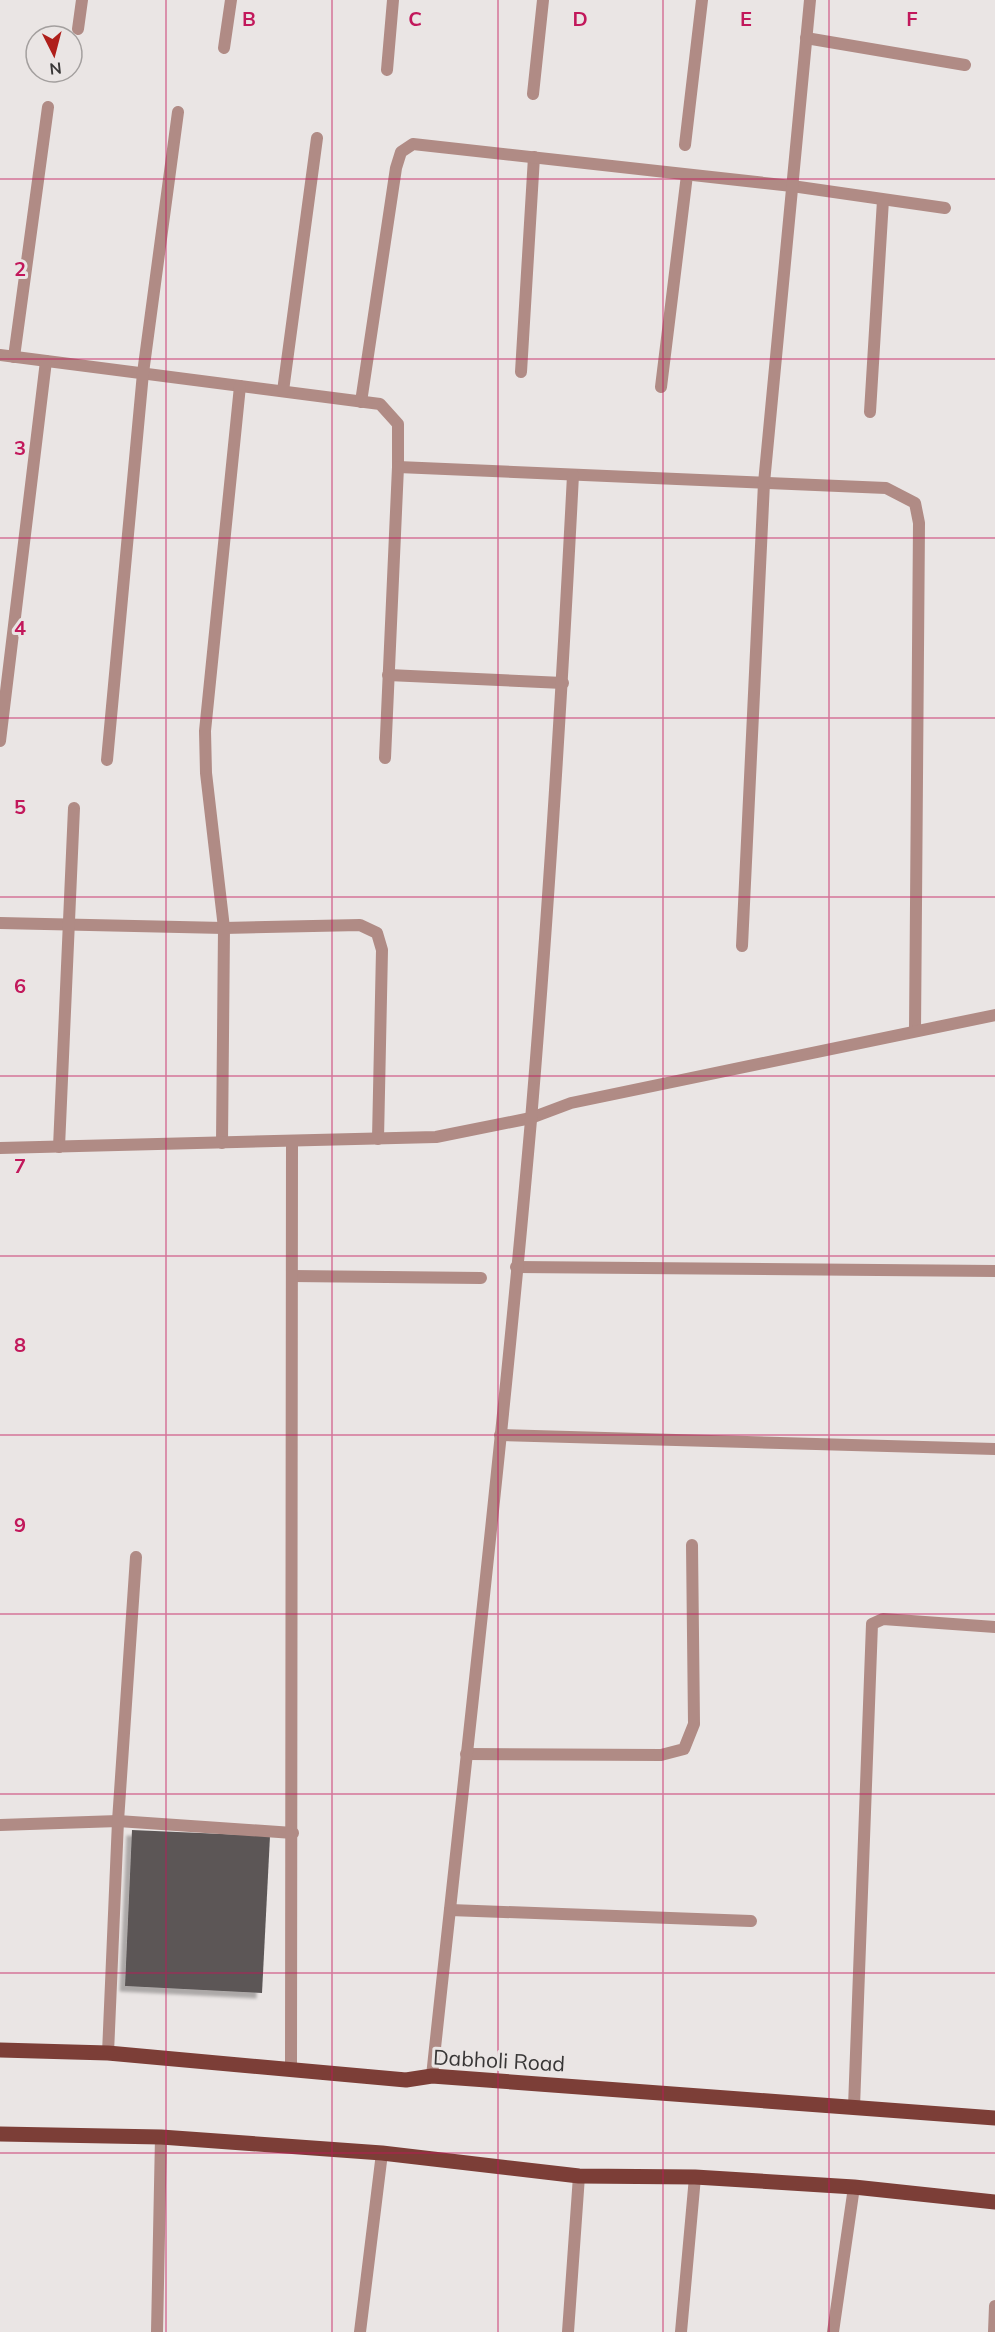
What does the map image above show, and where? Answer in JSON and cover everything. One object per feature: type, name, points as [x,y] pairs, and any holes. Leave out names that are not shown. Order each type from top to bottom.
[{"type":"main road","name":"Dabholi Road","points":[[0,2050],[108,2053],[406,2080],[432,2076],[995,2118]]},
{"type":"main road","points":[[0,2134],[161,2137],[382,2153],[579,2176],[695,2177],[854,2187],[995,2202]]},
{"type":"street","points":[[79,24],[82,0]]},
{"type":"street","points":[[224,48],[231,0]]},
{"type":"street","points":[[387,70],[393,0]]},
{"type":"street","points":[[533,94],[543,0]]},
{"type":"street","points":[[685,145],[702,0]]},
{"type":"street","points":[[742,946],[764,483],[810,0]]},
{"type":"street","points":[[806,38],[965,65]]},
{"type":"street","points":[[15,357],[48,107]]},
{"type":"street","points":[[107,760],[143,373],[178,112]]},
{"type":"street","points":[[283,391],[317,138]]},
{"type":"street","points":[[362,402],[396,168],[401,152],[412,144],[792,186],[945,208]]},
{"type":"street","points":[[521,372],[534,157]]},
{"type":"street","points":[[661,387],[687,175]]},
{"type":"street","points":[[870,412],[883,200]]},
{"type":"street","points":[[0,355],[380,404],[398,424],[385,758]]},
{"type":"street","points":[[0,741],[46,361]]},
{"type":"street","points":[[222,1143],[224,928],[206,773],[205,731],[240,386]]},
{"type":"street","points":[[398,467],[886,488],[915,503],[919,523],[915,1031]]},
{"type":"street","points":[[432,2076],[531,1118],[563,683],[573,475]]},
{"type":"street","points":[[388,675],[563,683]]},
{"type":"street","points":[[59,1147],[74,808]]},
{"type":"street","points":[[0,923],[224,928],[360,925],[377,933],[382,950],[378,1139]]},
{"type":"street","points":[[0,1148],[436,1137],[531,1118],[571,1103],[995,1015]]},
{"type":"street","points":[[291,2069],[292,1141]]},
{"type":"street","points":[[516,1267],[995,1271]]},
{"type":"street","points":[[292,1276],[481,1278]]},
{"type":"street","points":[[500,1435],[995,1449]]},
{"type":"street","points":[[466,1754],[661,1755],[684,1749],[694,1724],[692,1545]]},
{"type":"street","points":[[108,2053],[118,1821],[136,1557]]},
{"type":"street","points":[[854,2107],[872,1624],[883,1618],[995,1627]]},
{"type":"street","points":[[0,1825],[118,1821],[293,1833]]},
{"type":"street","points":[[450,1910],[751,1921]]},
{"type":"street","points":[[157,2332],[161,2137]]},
{"type":"street","points":[[360,2332],[382,2153]]},
{"type":"street","points":[[568,2332],[579,2176]]},
{"type":"street","points":[[681,2332],[695,2177]]},
{"type":"street","points":[[833,2332],[854,2187]]},
{"type":"street","points":[[994,2332],[995,2306]]},
{"type":"building","points":[[132,1830],[270,1836],[262,1993],[125,1986]]}]
